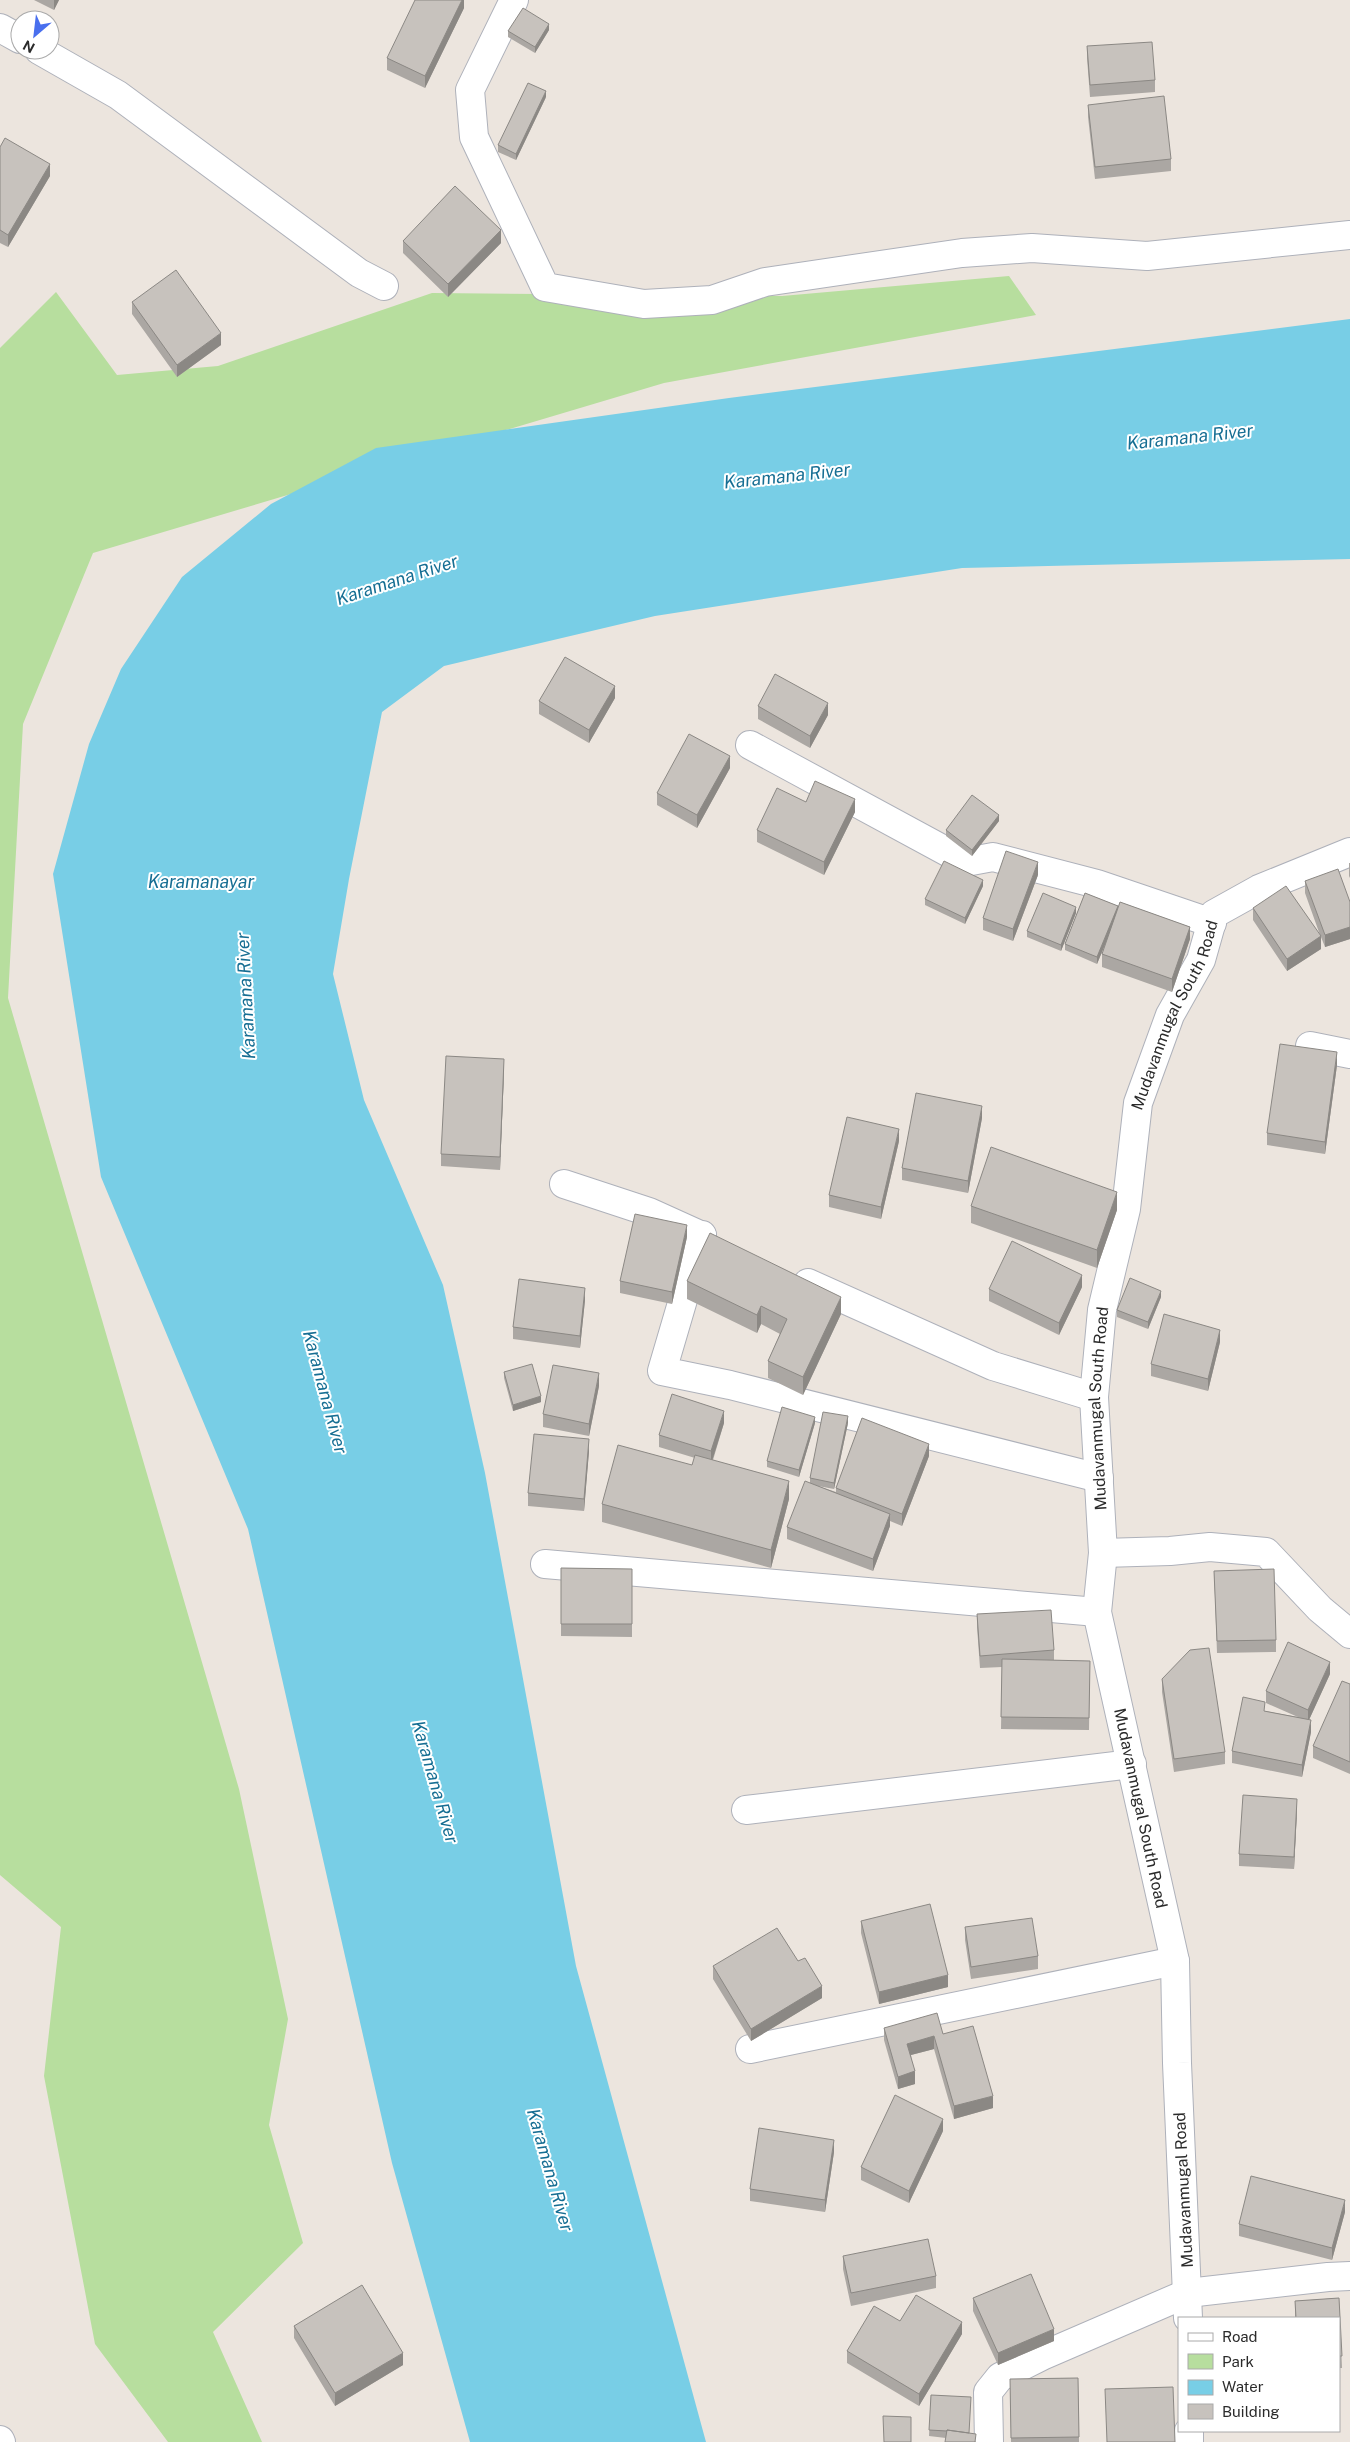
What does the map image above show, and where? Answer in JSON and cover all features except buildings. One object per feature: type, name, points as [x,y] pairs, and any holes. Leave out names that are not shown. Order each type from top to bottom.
[{"type":"street","points":[[514,0],[470,90],[474,136],[545,287],[644,304],[712,300],[765,282],[962,253],[1032,248],[1147,256],[1350,235]]},
{"type":"street","points":[[57,60],[118,95],[359,273],[384,286]]},
{"type":"street","points":[[750,745],[966,862],[993,857],[1097,884],[1212,923]]},
{"type":"street","name":"Mudavanmugal South Road","points":[[1177,2063],[1175,1961],[1097,1612],[1103,1553],[1094,1397],[1102,1310],[1126,1209],[1138,1102],[1170,1015],[1201,960],[1214,914],[1259,889],[1350,852]]},
{"type":"street","points":[[1310,1046],[1350,1054]]},
{"type":"street","points":[[564,1184],[649,1212],[729,1248]]},
{"type":"street","points":[[702,1235],[662,1371],[730,1385],[1099,1478]]},
{"type":"street","points":[[783,1272],[992,1366],[1094,1397]]},
{"type":"street","points":[[1103,1553],[1170,1551],[1210,1547],[1266,1552],[1320,1609],[1350,1634]]},
{"type":"street","points":[[545,1564],[1097,1612]]},
{"type":"street","points":[[746,1810],[1132,1764]]},
{"type":"street","points":[[750,2049],[1175,1961]]},
{"type":"street","name":"Mudavanmugal Road","points":[[1177,2063],[1188,2306]]},
{"type":"street","points":[[989,2442],[988,2392],[1000,2377],[1042,2356],[1188,2306],[1328,2277],[1350,2276]]},
{"type":"green space","points":[[1009,276],[1036,315],[664,383],[93,553],[23,724],[8,998],[239,1789],[288,2019],[269,2125],[303,2243],[213,2332],[262,2442],[168,2442],[95,2344],[44,2076],[61,1927],[0,1875],[0,348],[56,292],[117,375],[218,366],[432,293],[782,296]]},
{"type":"water","name":"Karamanayar","points":[[1350,319],[1350,559],[962,568],[655,616],[444,666],[382,712],[349,879],[333,974],[364,1100],[443,1285],[485,1473],[576,1966],[706,2442],[470,2442],[392,2163],[248,1529],[101,1177],[53,874],[89,744],[121,669],[182,577],[271,504],[376,448],[729,398]]},
{"type":"water label","name":"Karamana River","points":[[1190,437]]},
{"type":"water label","name":"Karamana River","points":[[787,476]]},
{"type":"water label","name":"Karamana River","points":[[397,580]]},
{"type":"water label","name":"Karamana River","points":[[246,996]]},
{"type":"water label","name":"Karamana River","points":[[325,1392]]},
{"type":"water label","name":"Karamana River","points":[[435,1782]]},
{"type":"water label","name":"Karamana River","points":[[550,2170]]}]
